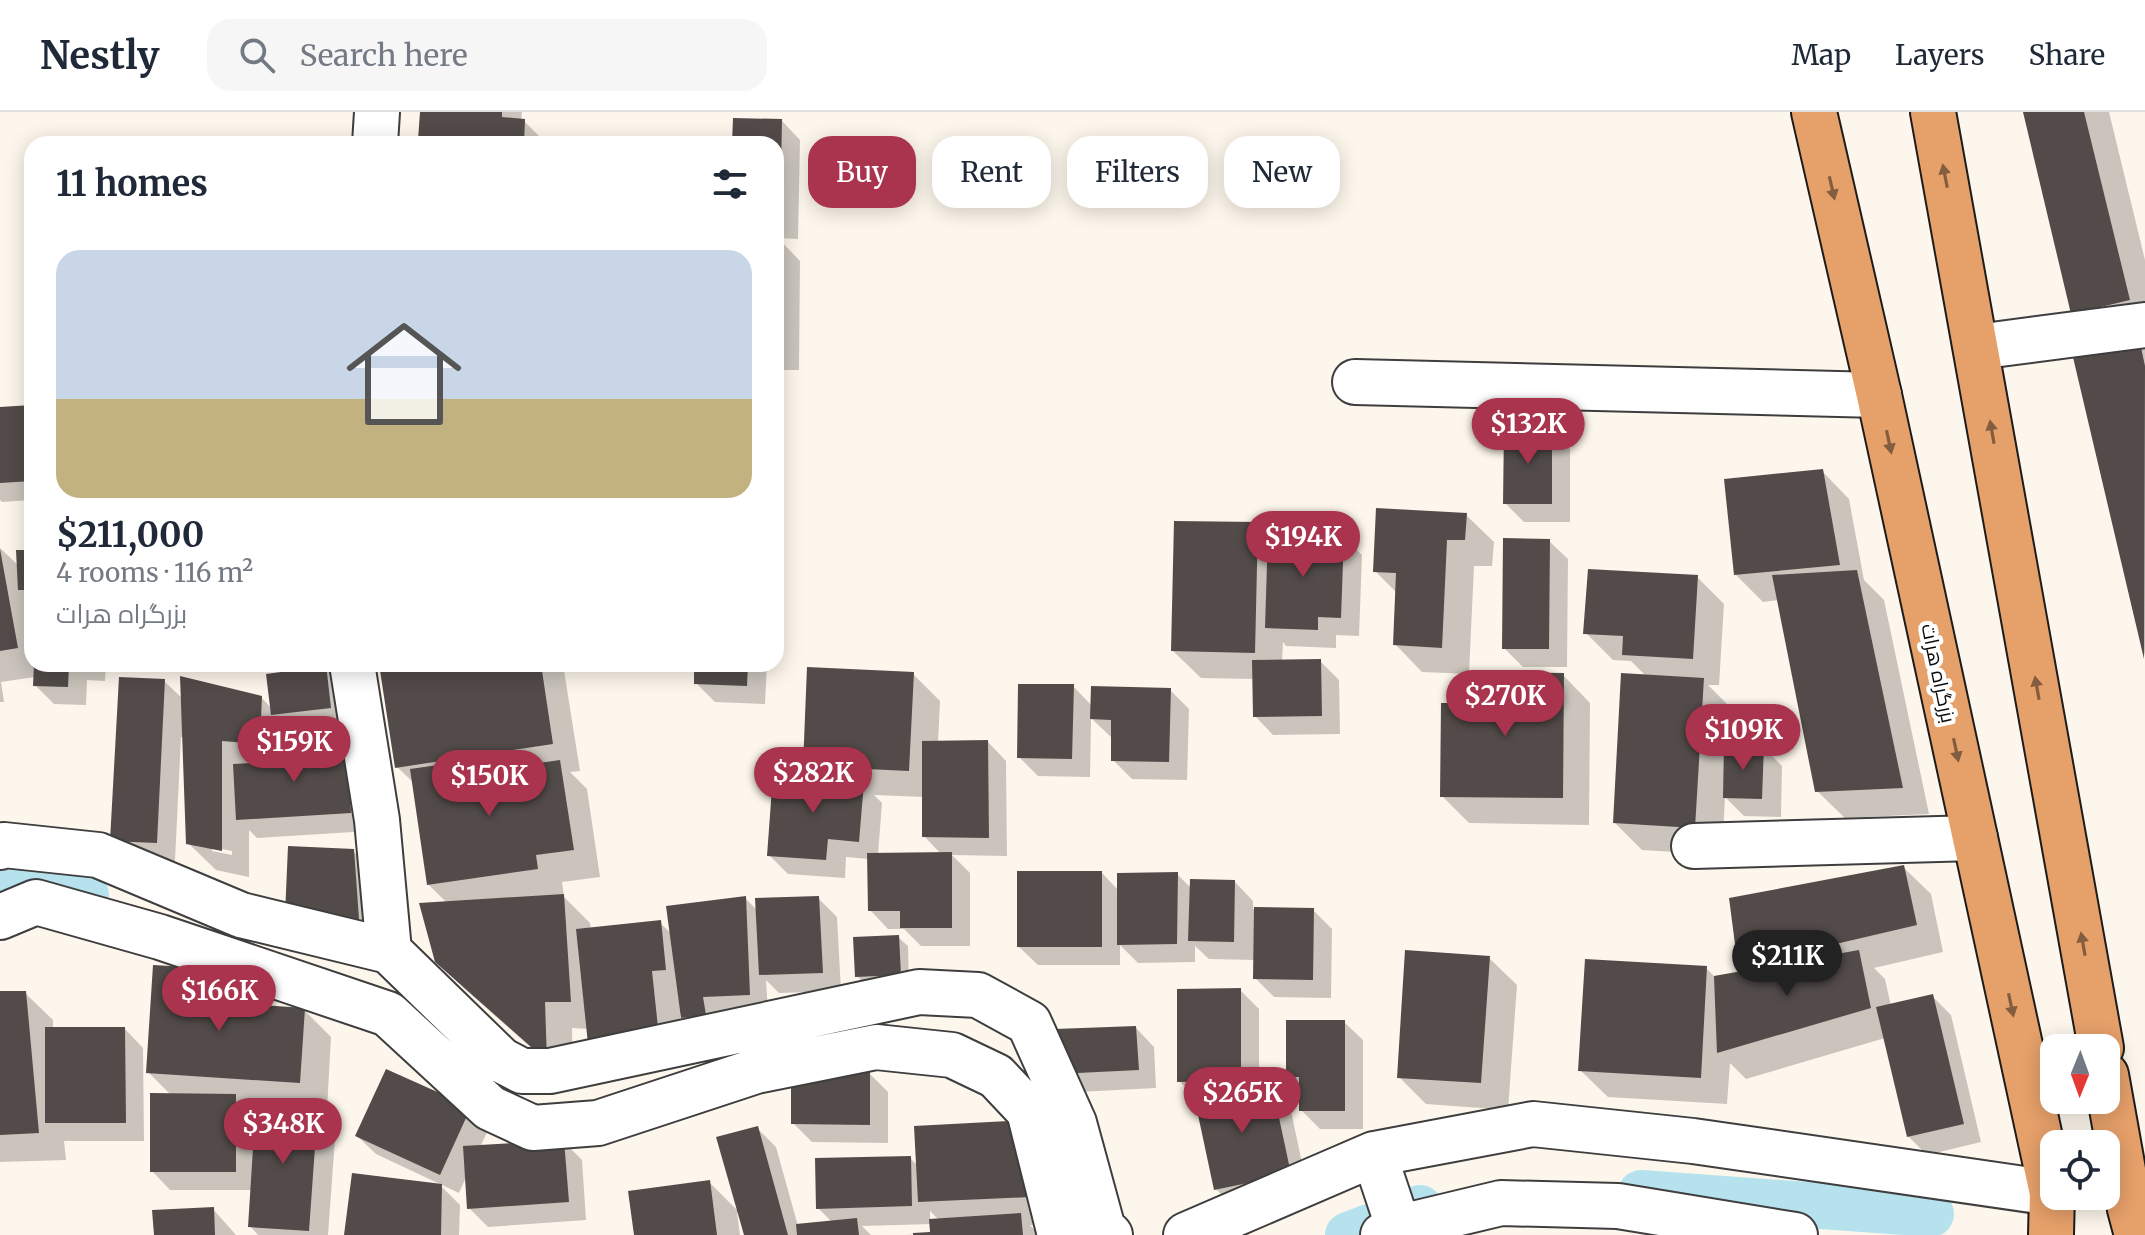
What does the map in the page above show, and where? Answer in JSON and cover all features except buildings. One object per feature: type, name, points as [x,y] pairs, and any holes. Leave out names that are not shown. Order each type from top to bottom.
[{"type":"highway","name":"بزرگراه هرات","points":[[1814,112],[1975,838],[2052,1214]]},
{"type":"highway","points":[[1933,112],[2099,1034]]},
{"type":"highway","points":[[2114,1114],[2137,1218]]},
{"type":"street","points":[[376,136],[377,112]]},
{"type":"street","points":[[1977,347],[2145,325]]},
{"type":"street","points":[[1355,382],[1879,395]]},
{"type":"street","points":[[353,672],[377,820],[389,951]]},
{"type":"street","points":[[1694,846],[1975,838]]},
{"type":"street","points":[[0,847],[98,855],[241,915],[389,951],[501,1060],[522,1071],[550,1071],[919,992],[978,995],[1029,1023],[1074,1123],[1103,1229],[1110,1235]]},
{"type":"street","points":[[0,917],[36,902],[160,937],[388,1014],[490,1108],[533,1128],[598,1123],[756,1071],[876,1047],[952,1055],[996,1076],[1029,1111],[1060,1235]]},
{"type":"street","points":[[746,1029],[756,1071]]},
{"type":"street","points":[[1186,1235],[1374,1154],[1533,1124],[1693,1141],[2052,1214]]},
{"type":"street","points":[[1374,1154],[1395,1232],[1501,1203],[1618,1220],[1795,1235]]},
{"type":"waterway","points":[[0,887],[21,883],[43,884],[86,895]]},
{"type":"waterway","points":[[1641,1193],[1931,1214]]},
{"type":"waterway","points":[[1348,1235],[1420,1208]]}]
